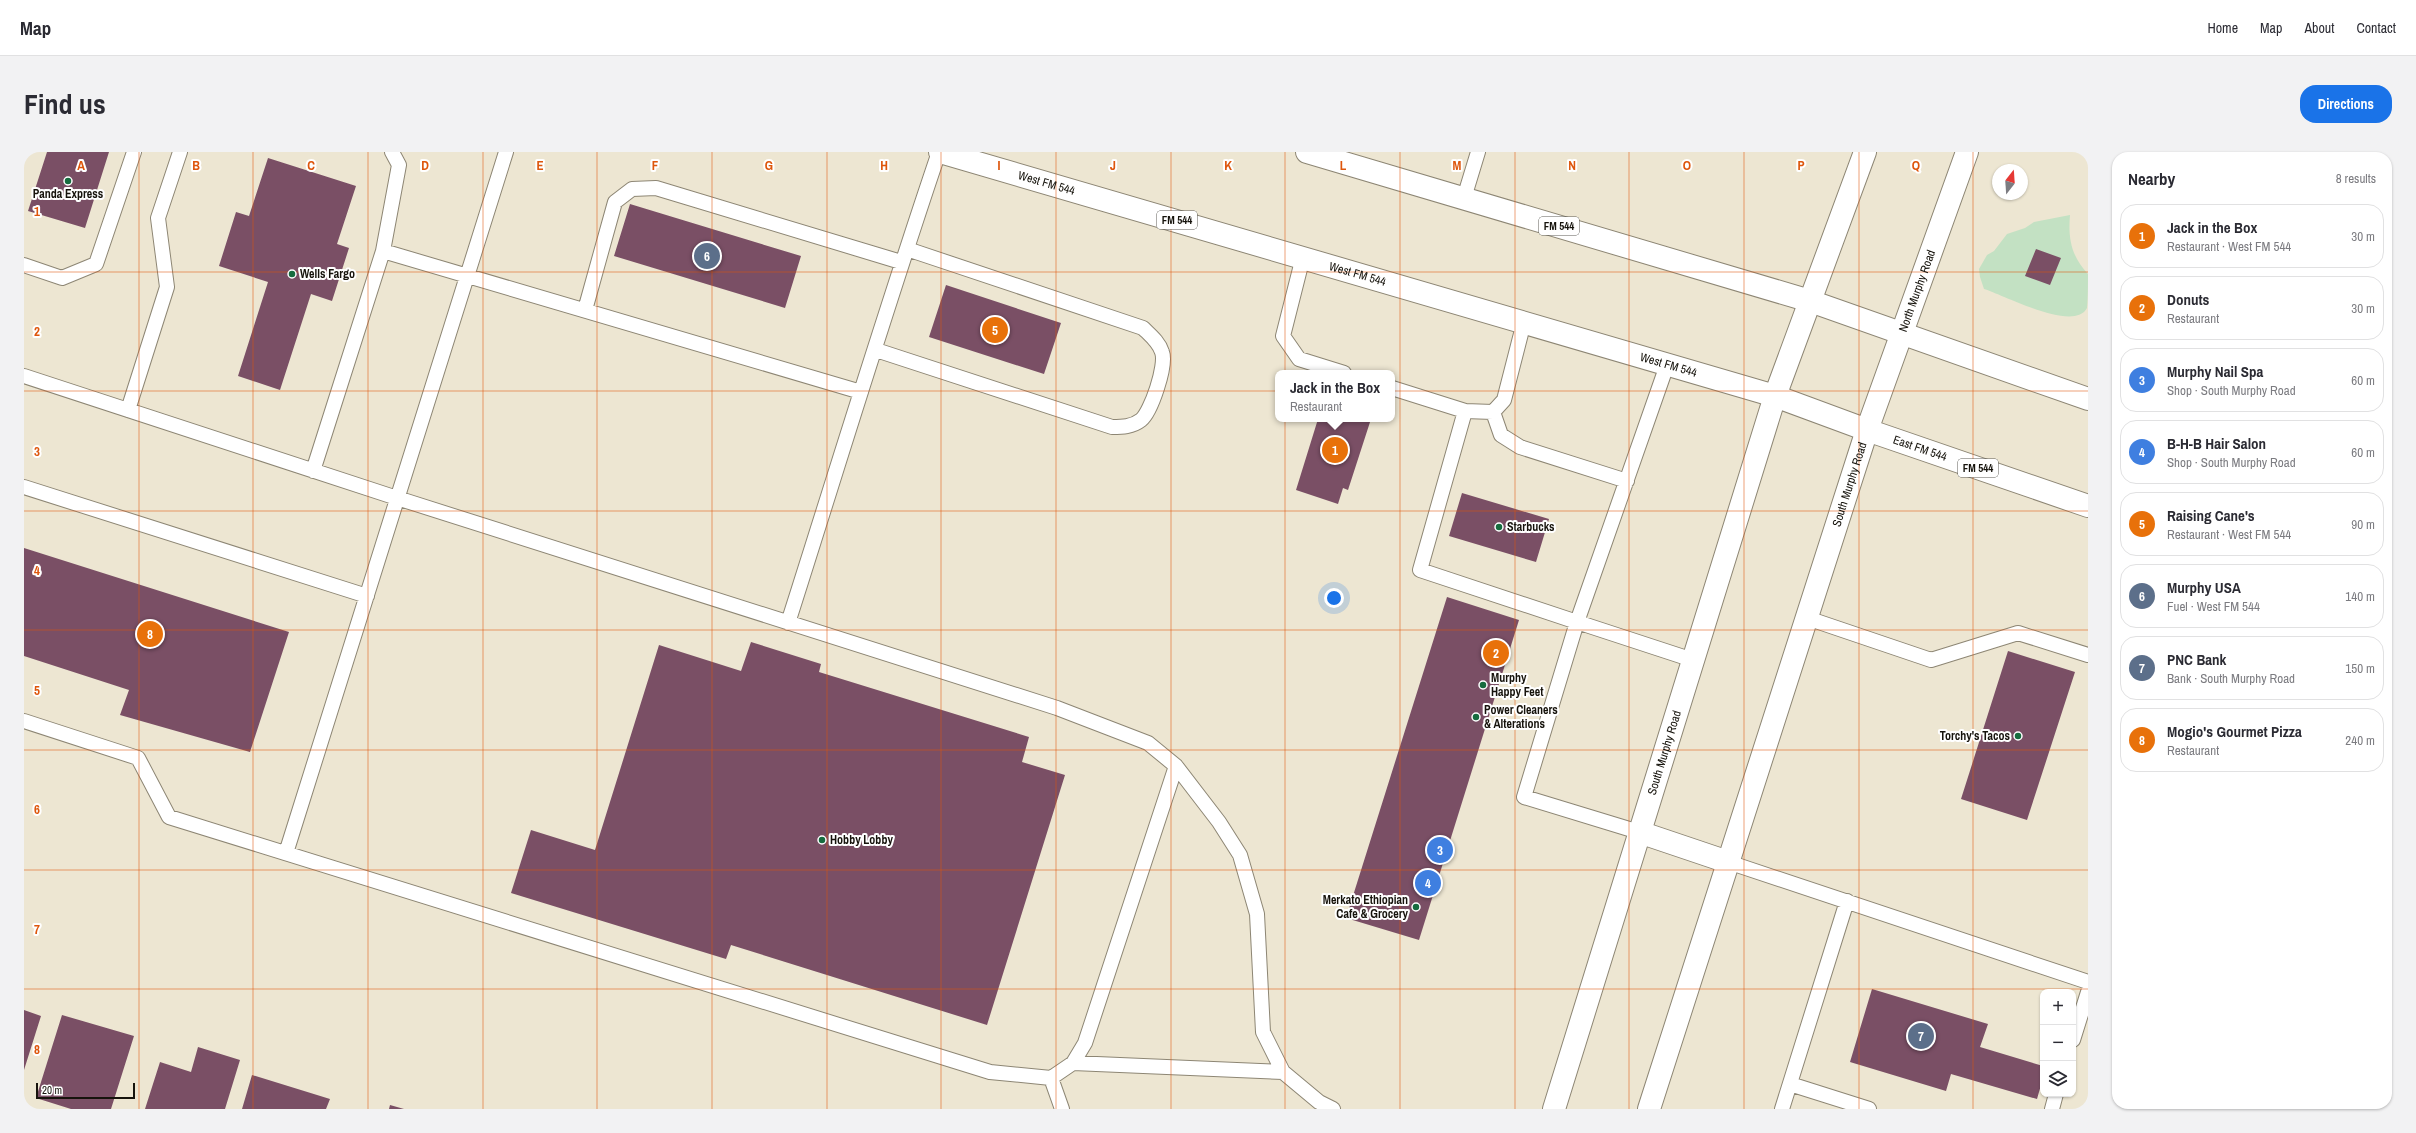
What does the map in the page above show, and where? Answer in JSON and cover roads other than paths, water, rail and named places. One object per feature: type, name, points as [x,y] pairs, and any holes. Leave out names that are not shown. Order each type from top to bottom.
[{"type":"main road","name":"West FM 544","points":[[940,152],[1775,396]]},
{"type":"main road","name":"FM 544","points":[[1307,152],[1810,301],[2088,399]]},
{"type":"main road","points":[[1775,396],[1865,152]]},
{"type":"main road","name":"North Murphy Road","points":[[1867,430],[1903,335],[1966,152]]},
{"type":"main road","name":"East FM 544","points":[[1775,396],[1867,430],[2088,506]]},
{"type":"main road","name":"South Murphy Road","points":[[1554,1109],[1775,396]]},
{"type":"main road","name":"South Murphy Road","points":[[1649,1109],[1867,430]]},
{"type":"main road","points":[[1639,832],[1728,862]]},
{"type":"lane","points":[[24,265],[62,278],[96,264],[134,152]]},
{"type":"lane","points":[[128,410],[167,288],[158,218],[180,152]]},
{"type":"lane","points":[[313,471],[382,251],[399,165],[392,152]]},
{"type":"lane","points":[[286,853],[506,152]]},
{"type":"lane","points":[[788,623],[861,392],[876,350],[901,262],[907,249],[940,152]]},
{"type":"lane","points":[[1464,198],[1478,152]]},
{"type":"lane","points":[[585,310],[615,202],[632,189],[656,188],[901,262]]},
{"type":"lane","points":[[876,350],[1112,427],[1130,427],[1147,414],[1162,370],[1163,353],[1157,342],[1143,328],[907,249]]},
{"type":"lane","points":[[382,251],[468,274],[861,392]]},
{"type":"lane","points":[[1303,257],[1283,336],[1299,359],[1334,370]]},
{"type":"lane","points":[[1493,412],[1504,400],[1524,322]]},
{"type":"lane","points":[[1639,832],[1524,797],[1577,622],[1667,365]]},
{"type":"lane","points":[[24,376],[397,498],[1057,708],[1148,743],[1176,766],[1220,822],[1240,855],[1257,914],[1262,1032],[1283,1072],[1319,1102],[1333,1109]]},
{"type":"lane","points":[[1395,389],[1465,410],[1493,412]]},
{"type":"lane","points":[[1465,410],[1420,570],[1693,660]]},
{"type":"lane","points":[[1493,412],[1501,435],[1520,447],[1627,481]]},
{"type":"lane","points":[[24,487],[367,596]]},
{"type":"lane","points":[[1807,618],[1931,660],[2018,633],[2088,655]]},
{"type":"lane","points":[[24,721],[138,758],[168,817],[990,1072],[1051,1078],[1073,1063],[1084,1042],[1176,766]]},
{"type":"lane","points":[[1728,862],[2088,982]]},
{"type":"lane","points":[[1782,1109],[1847,901]]},
{"type":"lane","points":[[2076,1030],[2088,992]]},
{"type":"lane","points":[[1073,1063],[1283,1072]]},
{"type":"lane","points":[[1051,1078],[1062,1109]]},
{"type":"lane","points":[[1790,1084],[1869,1109]]},
{"type":"lane","points":[[2052,1109],[2055,1097]]},
{"type":"place","name":"Panda Express","points":[[68,181]]},
{"type":"place","name":"Murphy USA","points":[[707,256]]},
{"type":"place","name":"Wells Fargo","points":[[292,274]]},
{"type":"place","name":"Raising Cane's","points":[[995,330]]},
{"type":"place","name":"Jack in the Box","points":[[1335,450]]},
{"type":"place","name":"Starbucks","points":[[1499,527]]},
{"type":"place","name":"Mogio's Gourmet Pizza","points":[[150,634]]},
{"type":"place","name":"Donuts","points":[[1496,653]]},
{"type":"place","name":"Murphy Happy Feet","points":[[1483,685]]},
{"type":"place","name":"Power Cleaners & Alterations","points":[[1476,717]]},
{"type":"place","name":"Torchy's Tacos","points":[[2018,736]]},
{"type":"place","name":"Hobby Lobby","points":[[822,840]]},
{"type":"place","name":"Murphy Nail Spa","points":[[1440,850]]},
{"type":"place","name":"B-H-B Hair Salon","points":[[1428,883]]},
{"type":"place","name":"Merkato Ethiopian Cafe & Grocery","points":[[1416,907]]},
{"type":"place","name":"PNC Bank","points":[[1921,1036]]}]
